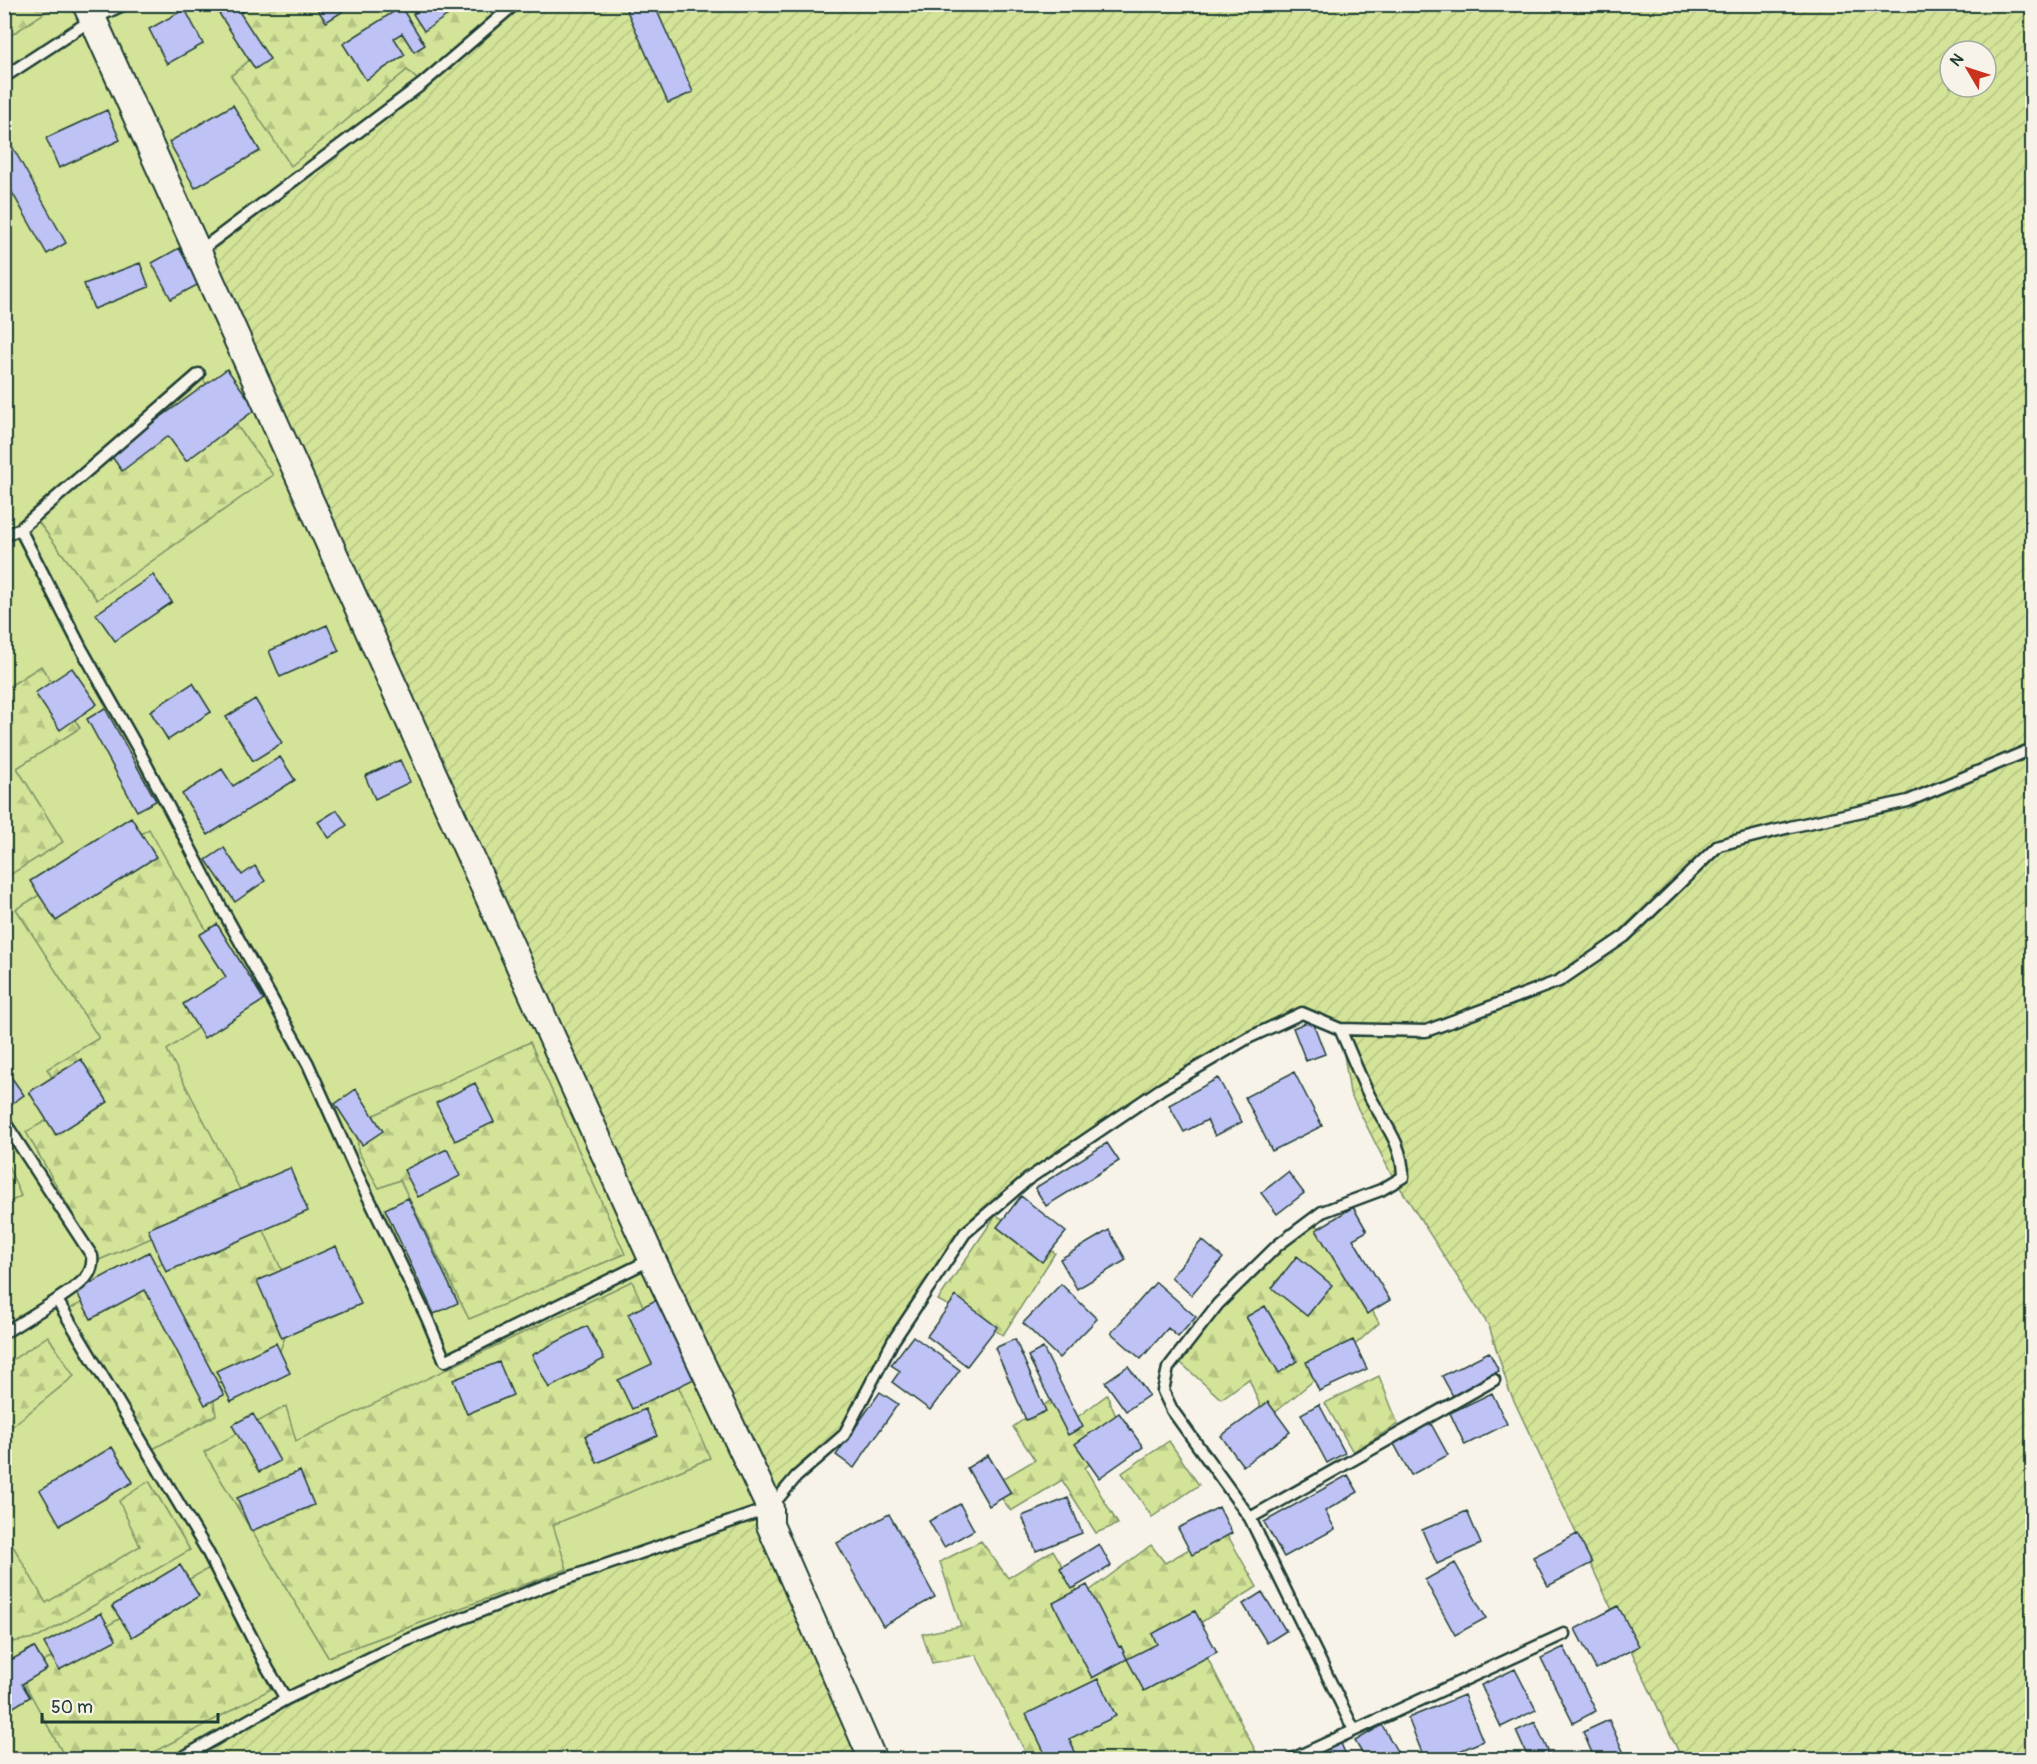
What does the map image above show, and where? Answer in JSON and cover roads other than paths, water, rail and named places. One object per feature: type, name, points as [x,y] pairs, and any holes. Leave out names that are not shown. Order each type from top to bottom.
[{"type":"street","points":[[89,12],[652,1259],[771,1508],[770,1525],[873,1760]]},
{"type":"lane","points":[[4,77],[89,12],[125,4]]},
{"type":"lane","points":[[198,252],[422,84],[515,4]]},
{"type":"lane","points":[[4,536],[20,528],[199,374]]},
{"type":"lane","points":[[20,528],[81,648],[308,1064],[445,1361],[652,1259]]},
{"type":"lane","points":[[178,1760],[286,1699],[405,1641],[542,1587],[771,1508],[796,1478],[844,1435],[893,1341],[965,1233],[1028,1179],[1161,1089],[1248,1038],[1302,1013],[1340,1029],[1426,1031],[1558,981],[1625,936],[1719,845],[1908,801],[2032,749]]},
{"type":"lane","points":[[1340,1029],[1370,1096],[1395,1138],[1403,1161],[1402,1177],[1381,1190],[1322,1212],[1278,1245],[1218,1304],[1186,1344],[1168,1368],[1163,1391],[1172,1410],[1250,1518],[1354,1730]]},
{"type":"lane","points":[[4,1121],[92,1256],[93,1266],[84,1281],[4,1333]]},
{"type":"lane","points":[[57,1300],[206,1549],[286,1699]]},
{"type":"lane","points":[[1250,1518],[1494,1380]]},
{"type":"lane","points":[[1290,1760],[1564,1634]]}]
